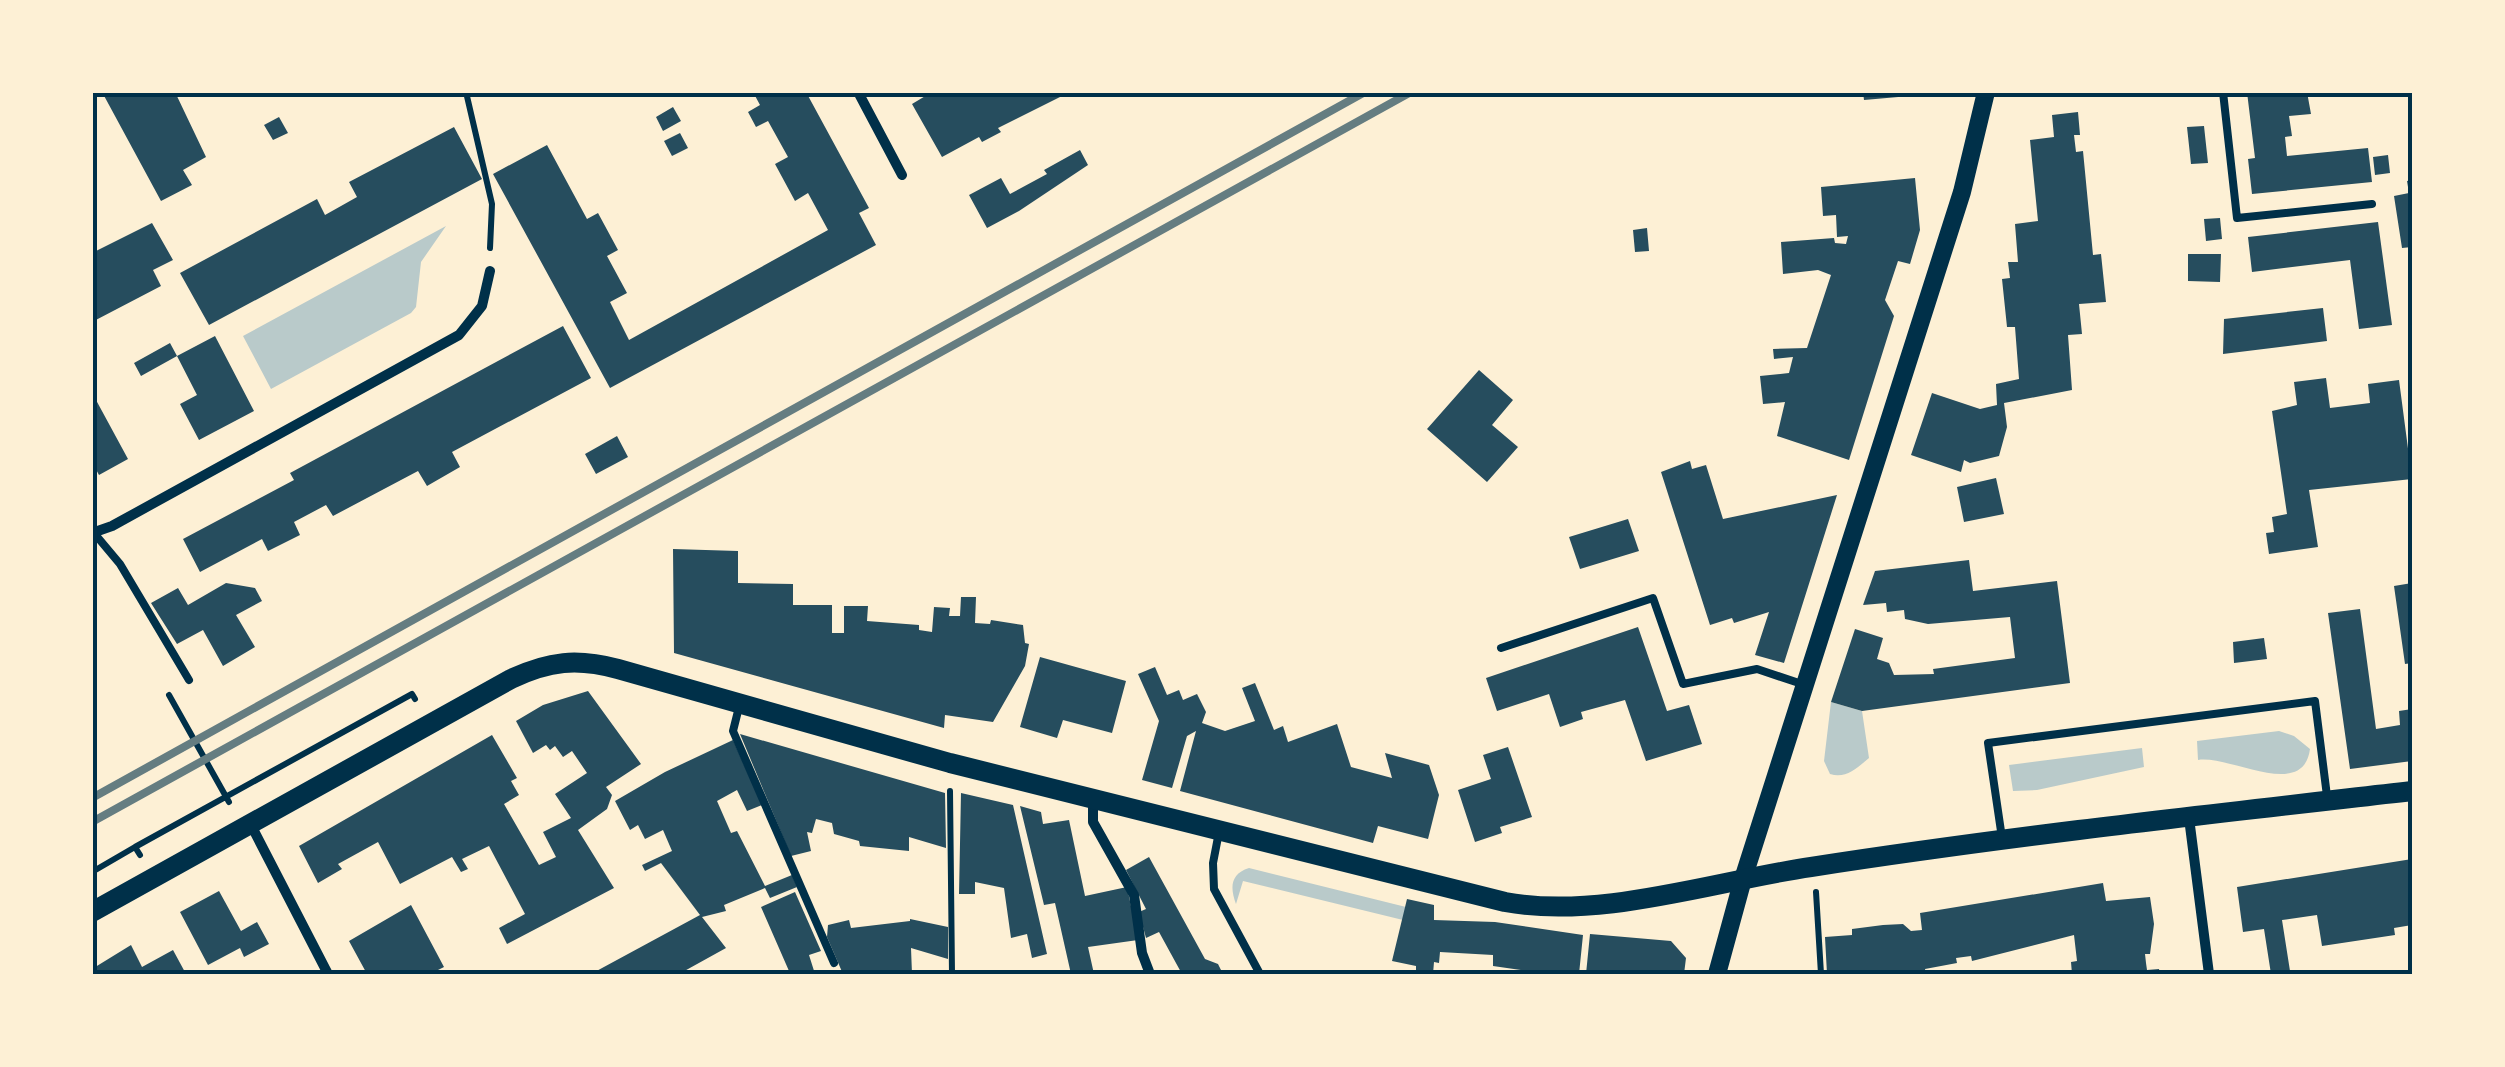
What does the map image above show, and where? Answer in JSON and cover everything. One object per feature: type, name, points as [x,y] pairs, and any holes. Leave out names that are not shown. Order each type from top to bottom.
[{"type":"main road","points":[[92,912],[511,679],[550,663],[589,661],[950,763],[1526,906],[1582,907],[1811,866],[2412,791]]},
{"type":"street","points":[[858,92],[902,175]]},
{"type":"street","points":[[1717,974],[1743,879],[1957,208],[1986,92]]},
{"type":"street","points":[[92,165],[92,196]]},
{"type":"street","points":[[93,533],[459,334],[482,306],[490,271]]},
{"type":"street","points":[[1092,800],[1092,822],[1134,895],[1142,953],[1150,974]]},
{"type":"street","points":[[2189,817],[2209,974]]},
{"type":"street","points":[[251,825],[328,974]]},
{"type":"lane","points":[[2223,92],[2237,218],[2372,204]]},
{"type":"lane","points":[[93,533],[120,564],[190,680]]},
{"type":"lane","points":[[1501,648],[1653,598],[1682,684],[1758,670],[1806,685]]},
{"type":"lane","points":[[2003,842],[1988,742],[2314,702],[2327,801]]},
{"type":"lane","points":[[740,703],[733,731],[834,963]]},
{"type":"lane","points":[[1220,831],[1213,863],[1214,889],[1260,974]]},
{"type":"path","points":[[466,92],[492,204],[490,271]]},
{"type":"path","points":[[950,763],[952,974]]},
{"type":"path","points":[[92,872],[135,847]]},
{"type":"path","points":[[1817,899],[1821,974]]},
{"type":"shaded area","points":[[446,226],[421,262],[416,307],[411,313],[271,389],[243,336]]},
{"type":"shaded area","points":[[1831,702],[1862,711],[1869,758],[1841,775],[1830,774],[1824,761]]},
{"type":"shaded area","points":[[2279,731],[2294,736],[2310,749],[2305,764],[2294,772],[2264,772],[2198,760],[2197,741]]},
{"type":"shaded area","points":[[2142,748],[2144,767],[2037,790],[2013,791],[2009,765]]},
{"type":"shaded area","points":[[1249,868],[1406,907],[1403,920],[1243,881],[1236,904],[1233,882]]},
{"type":"building","points":[[102,92],[175,92],[206,157],[183,170],[192,185],[161,201]]},
{"type":"building","points":[[753,92],[806,92],[869,208],[859,213],[876,245],[610,388],[493,174],[547,145],[587,219],[598,213],[618,250],[607,256],[627,293],[610,302],[629,340],[828,230],[808,193],[795,201],[775,164],[788,157],[768,121],[756,127],[748,112],[760,105]]},
{"type":"building","points":[[932,92],[1070,92],[998,128],[1001,132],[982,142],[979,137],[942,157],[912,104]]},
{"type":"building","points":[[1863,92],[1921,92],[1921,95],[1864,100]]},
{"type":"building","points":[[2247,92],[2307,92],[2311,114],[2289,116],[2292,136],[2285,137],[2287,156],[2368,148],[2372,182],[2252,194],[2248,159],[2255,158]]},
{"type":"building","points":[[673,107],[681,121],[663,131],[656,117]]},
{"type":"building","points":[[2078,112],[2080,135],[2074,135],[2076,152],[2083,151],[2093,255],[2101,254],[2106,302],[2079,304],[2082,334],[2068,335],[2072,390],[2004,403],[2007,427],[1999,456],[1970,463],[1964,460],[1961,472],[1911,455],[1932,393],[1980,409],[1997,405],[1996,384],[2019,379],[2015,327],[2007,327],[2002,279],[2010,278],[2008,262],[2018,262],[2015,224],[2038,221],[2030,140],[2054,137],[2052,115]]},
{"type":"building","points":[[279,117],[288,133],[273,140],[264,125]]},
{"type":"building","points":[[2204,126],[2208,163],[2191,164],[2187,127]]},
{"type":"building","points":[[454,127],[482,179],[209,325],[180,273],[317,199],[325,215],[357,197],[349,182]]},
{"type":"building","points":[[680,133],[688,148],[672,156],[664,141]]},
{"type":"building","points":[[1080,150],[1088,165],[987,228],[969,195],[1001,178],[1010,194]]},
{"type":"building","points":[[2388,155],[2390,173],[2375,175],[2373,157]]},
{"type":"building","points":[[1915,178],[1920,230],[1910,264],[1898,261],[1885,300],[1894,316],[1849,460],[1777,436],[1785,402],[1763,404],[1760,376],[1789,373],[1793,357],[1774,359],[1773,349],[1807,348],[1831,275],[1818,270],[1783,274],[1781,242],[1834,238],[1835,243],[1846,244],[1848,236],[1837,237],[1836,215],[1823,216],[1821,187]]},
{"type":"building","points":[[2412,180],[2412,247],[2402,248],[2394,196],[2409,193],[2407,181]]},
{"type":"building","points":[[2220,218],[2222,239],[2206,241],[2204,219]]},
{"type":"building","points":[[2378,222],[2392,325],[2359,329],[2350,260],[2252,272],[2248,237]]},
{"type":"building","points":[[152,223],[173,260],[153,270],[161,286],[92,322],[92,253]]},
{"type":"building","points":[[1647,228],[1649,251],[1635,252],[1633,230]]},
{"type":"building","points":[[2188,254],[2221,254],[2220,282],[2188,281]]},
{"type":"building","points":[[2323,308],[2327,341],[2223,354],[2224,319]]},
{"type":"building","points":[[563,326],[591,378],[452,452],[460,467],[427,486],[418,471],[333,516],[326,505],[294,522],[300,535],[268,551],[262,539],[200,572],[183,539],[294,480],[290,473]]},
{"type":"building","points":[[215,336],[254,411],[199,440],[180,404],[197,395],[177,356]]},
{"type":"building","points":[[170,343],[177,356],[141,376],[134,363]]},
{"type":"building","points":[[1479,370],[1513,400],[1492,425],[1518,447],[1487,482],[1427,429]]},
{"type":"building","points":[[2326,378],[2330,408],[2370,403],[2368,384],[2399,380],[2412,479],[2309,490],[2318,547],[2269,554],[2266,533],[2274,532],[2272,517],[2287,514],[2272,411],[2297,405],[2294,382]]},
{"type":"building","points":[[96,400],[128,459],[99,475],[92,462],[92,402]]},
{"type":"building","points":[[617,436],[628,457],[596,474],[585,454]]},
{"type":"building","points":[[1690,461],[1692,469],[1706,465],[1723,519],[1837,495],[1784,663],[1755,655],[1769,612],[1734,623],[1732,618],[1710,625],[1661,472]]},
{"type":"building","points":[[1996,478],[2004,514],[1964,522],[1957,487]]},
{"type":"building","points":[[1628,519],[1639,551],[1580,569],[1569,537]]},
{"type":"building","points":[[673,549],[738,551],[738,583],[793,584],[793,605],[832,605],[832,633],[844,633],[844,606],[868,606],[867,621],[919,625],[919,630],[932,632],[934,607],[950,608],[949,616],[960,616],[961,597],[976,597],[975,623],[990,624],[991,620],[1023,625],[1025,643],[1029,644],[1025,666],[993,722],[945,715],[944,728],[674,653]]},
{"type":"building","points":[[1969,560],[1973,591],[2057,581],[2070,683],[1862,711],[1831,702],[1855,629],[1883,638],[1877,659],[1889,663],[1894,675],[1934,674],[1933,669],[2015,658],[2010,617],[1928,624],[1905,619],[1904,610],[1887,612],[1886,603],[1863,605],[1875,571]]},
{"type":"building","points":[[226,583],[255,588],[262,601],[236,615],[255,647],[223,666],[203,630],[177,644],[151,603],[178,588],[188,605]]},
{"type":"building","points":[[2412,583],[2412,663],[2405,664],[2394,586]]},
{"type":"building","points":[[2360,609],[2376,729],[2400,725],[2399,711],[2412,709],[2412,761],[2350,769],[2328,613]]},
{"type":"building","points":[[1638,627],[1667,711],[1689,705],[1702,744],[1646,761],[1625,700],[1581,712],[1583,719],[1560,727],[1549,694],[1497,711],[1486,678]]},
{"type":"building","points":[[2264,638],[2267,659],[2234,663],[2233,642]]},
{"type":"building","points":[[1040,657],[1126,681],[1112,733],[1063,720],[1057,738],[1020,727]]},
{"type":"building","points":[[1155,667],[1167,695],[1179,690],[1183,700],[1197,694],[1206,712],[1202,723],[1225,731],[1255,721],[1242,688],[1255,683],[1274,730],[1283,726],[1288,742],[1337,724],[1351,767],[1392,778],[1385,753],[1429,765],[1439,795],[1428,839],[1378,826],[1373,843],[1180,791],[1196,731],[1187,736],[1172,788],[1142,780],[1159,721],[1138,674]]},
{"type":"building","points":[[588,691],[641,764],[606,787],[612,795],[607,809],[578,830],[614,888],[507,944],[499,928],[525,914],[489,846],[462,859],[468,869],[461,872],[452,857],[400,884],[378,842],[338,864],[342,869],[318,883],[299,846],[492,735],[517,778],[511,781],[519,795],[504,804],[539,865],[556,857],[543,832],[571,818],[555,794],[587,773],[572,751],[563,757],[555,746],[550,750],[546,745],[533,753],[516,721],[543,705]]},
{"type":"building","points":[[740,734],[945,793],[946,848],[909,837],[909,851],[860,846],[859,841],[834,834],[832,823],[816,819],[812,833],[807,832],[811,851],[791,856]]},
{"type":"building","points":[[733,740],[762,805],[747,811],[737,790],[717,801],[731,833],[737,831],[765,886],[792,875],[797,887],[770,898],[765,888],[724,905],[726,911],[702,917],[726,948],[679,974],[591,974],[700,915],[661,863],[645,871],[642,865],[672,851],[663,830],[645,839],[638,825],[630,830],[615,801]]},
{"type":"building","points":[[1508,747],[1532,817],[1500,827],[1502,833],[1475,842],[1458,790],[1491,779],[1483,755]]},
{"type":"building","points":[[961,793],[1013,805],[1047,954],[1032,958],[1027,934],[1011,938],[1004,888],[975,882],[975,894],[959,894]]},
{"type":"building","points":[[1020,806],[1041,812],[1043,824],[1069,820],[1085,896],[1127,887],[1138,940],[1088,947],[1094,974],[1071,974],[1055,903],[1044,905]]},
{"type":"building","points":[[1149,857],[1205,959],[1218,964],[1223,974],[1182,974],[1159,932],[1146,938],[1139,912],[1146,909],[1126,870]]},
{"type":"building","points":[[2412,859],[2412,925],[2394,928],[2395,935],[2322,946],[2317,915],[2282,920],[2290,971],[2271,974],[2264,929],[2243,932],[2237,887]]},
{"type":"building","points":[[2103,883],[2106,901],[2150,897],[2154,924],[2146,963],[2147,970],[2159,969],[2160,974],[2072,974],[2071,962],[2077,961],[2074,935],[1972,961],[1971,956],[1956,958],[1957,963],[1925,969],[1926,974],[1827,974],[1825,937],[1852,935],[1852,929],[1883,925],[1903,924],[1911,931],[1922,930],[1920,913]]},
{"type":"building","points":[[219,891],[241,931],[257,922],[269,944],[244,957],[240,948],[208,965],[180,912]]},
{"type":"building","points":[[795,892],[821,951],[809,955],[815,974],[782,974],[789,971],[761,907]]},
{"type":"building","points":[[1407,899],[1434,905],[1434,920],[1495,922],[1583,935],[1579,974],[1493,966],[1493,955],[1440,952],[1433,974],[1416,974],[1416,966],[1392,961]]},
{"type":"building","points":[[411,905],[444,967],[430,974],[367,974],[349,941]]},
{"type":"building","points":[[910,919],[948,927],[948,959],[911,948],[912,974],[843,974],[827,937],[828,925],[849,920],[851,928]]},
{"type":"building","points":[[1590,934],[1671,941],[1686,958],[1684,974],[1586,974]]},
{"type":"building","points":[[131,945],[142,967],[173,950],[186,974],[92,974],[92,969]]},
{"type":"railway","points":[[92,798],[1365,92]]},
{"type":"railway","points":[[92,822],[1411,92]]}]
